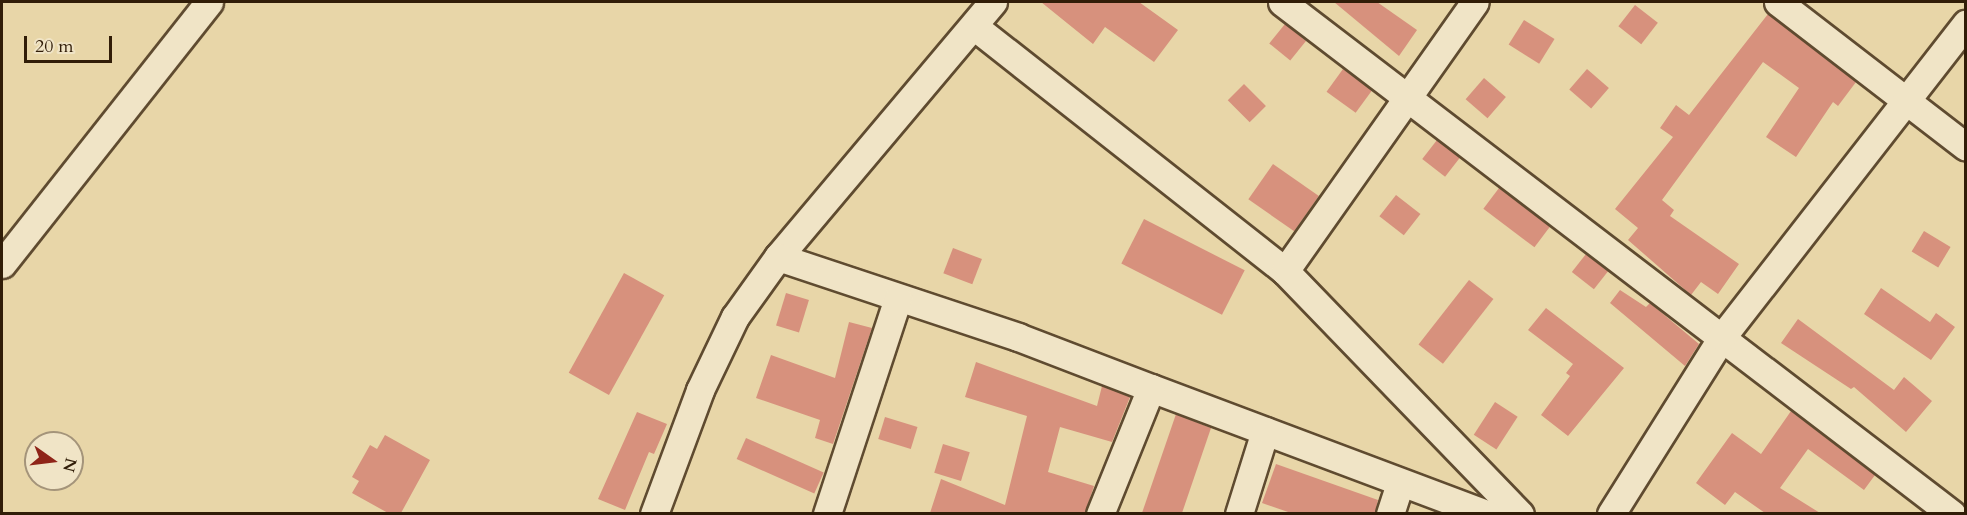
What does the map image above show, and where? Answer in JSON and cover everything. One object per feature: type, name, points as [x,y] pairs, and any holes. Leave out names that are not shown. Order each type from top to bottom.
[{"type":"street","points":[[2,264],[209,2]]},
{"type":"street","points":[[654,513],[700,390],[735,317],[778,257],[975,27],[993,2]]},
{"type":"street","points":[[1282,2],[1953,513]]},
{"type":"street","points":[[1285,271],[1406,96],[1475,2]]},
{"type":"street","points":[[1778,2],[1965,147]]},
{"type":"street","points":[[1611,513],[1722,337],[1965,24]]},
{"type":"street","points":[[975,27],[1285,271],[1520,513]]},
{"type":"street","points":[[778,257],[1018,337],[1400,483],[1486,513]]},
{"type":"street","points":[[827,513],[898,298]]},
{"type":"street","points":[[1101,513],[1151,388]]},
{"type":"street","points":[[1239,513],[1265,430]]},
{"type":"street","points":[[1390,513],[1400,483]]},
{"type":"building","points":[[1041,2],[1139,2],[1178,30],[1154,62],[1105,27],[1093,44]]},
{"type":"building","points":[[1334,2],[1377,2],[1417,30],[1399,56]]},
{"type":"building","points":[[1635,5],[1658,23],[1641,44],[1618,26]]},
{"type":"building","points":[[1768,14],[1856,82],[1838,106],[1833,102],[1796,157],[1766,137],[1799,88],[1763,62],[1662,200],[1674,210],[1670,216],[1739,264],[1718,294],[1701,282],[1691,295],[1628,240],[1638,228],[1615,209],[1673,137],[1660,128],[1676,105],[1689,115]]},
{"type":"building","points":[[1524,20],[1555,39],[1539,64],[1509,45]]},
{"type":"building","points":[[1285,24],[1306,41],[1290,60],[1269,43]]},
{"type":"building","points":[[1343,69],[1372,90],[1356,113],[1327,92]]},
{"type":"building","points":[[1587,69],[1609,88],[1591,108],[1569,89]]},
{"type":"building","points":[[1484,78],[1506,97],[1488,118],[1466,99]]},
{"type":"building","points":[[1244,84],[1266,106],[1250,122],[1228,100]]},
{"type":"building","points":[[1437,140],[1460,158],[1445,177],[1422,159]]},
{"type":"building","points":[[1273,164],[1319,196],[1294,231],[1248,199]]},
{"type":"building","points":[[1499,188],[1550,227],[1534,247],[1483,209]]},
{"type":"building","points":[[1396,195],[1420,214],[1404,235],[1379,216]]},
{"type":"building","points":[[1144,219],[1245,270],[1222,315],[1121,264]]},
{"type":"building","points":[[1924,231],[1951,247],[1938,268],[1912,252]]},
{"type":"building","points":[[953,248],[982,259],[972,284],[943,273]]},
{"type":"building","points":[[1586,254],[1608,271],[1594,289],[1572,272]]},
{"type":"building","points":[[624,273],[664,295],[609,395],[569,373]]},
{"type":"building","points":[[1469,280],[1493,299],[1443,364],[1419,345]]},
{"type":"building","points":[[1881,288],[1930,322],[1936,313],[1955,327],[1931,360],[1864,314]]},
{"type":"building","points":[[1620,290],[1646,307],[1650,303],[1699,344],[1685,366],[1610,303]]},
{"type":"building","points":[[786,293],[809,300],[799,333],[776,326]]},
{"type":"building","points":[[1546,308],[1624,368],[1568,436],[1541,415],[1570,376],[1566,373],[1573,364],[1528,330]]},
{"type":"building","points":[[1798,319],[1894,390],[1904,377],[1932,401],[1906,432],[1854,387],[1851,389],[1781,343]]},
{"type":"building","points":[[849,322],[872,328],[833,444],[815,438],[820,420],[756,398],[771,355],[835,378]]},
{"type":"building","points":[[976,362],[1097,406],[1102,386],[1130,397],[1112,442],[1060,427],[1048,472],[1094,486],[1085,513],[930,513],[941,479],[1005,505],[1027,416],[965,397]]},
{"type":"building","points":[[1495,402],[1518,417],[1496,449],[1474,435]]},
{"type":"building","points":[[1791,411],[1875,475],[1864,490],[1808,449],[1780,488],[1820,513],[1765,513],[1735,492],[1725,505],[1696,483],[1732,433],[1761,454]]},
{"type":"building","points":[[637,412],[667,424],[654,454],[649,452],[625,510],[598,499]]},
{"type":"building","points":[[1176,414],[1211,428],[1182,513],[1142,513]]},
{"type":"building","points":[[885,417],[918,427],[911,449],[878,439]]},
{"type":"building","points":[[385,435],[430,460],[401,513],[388,513],[352,493],[359,481],[352,477],[370,445],[377,449]]},
{"type":"building","points":[[746,438],[824,473],[814,494],[737,459]]},
{"type":"building","points":[[943,444],[970,452],[961,481],[934,473]]},
{"type":"building","points":[[1276,464],[1378,500],[1375,513],[1291,513],[1262,503]]}]
